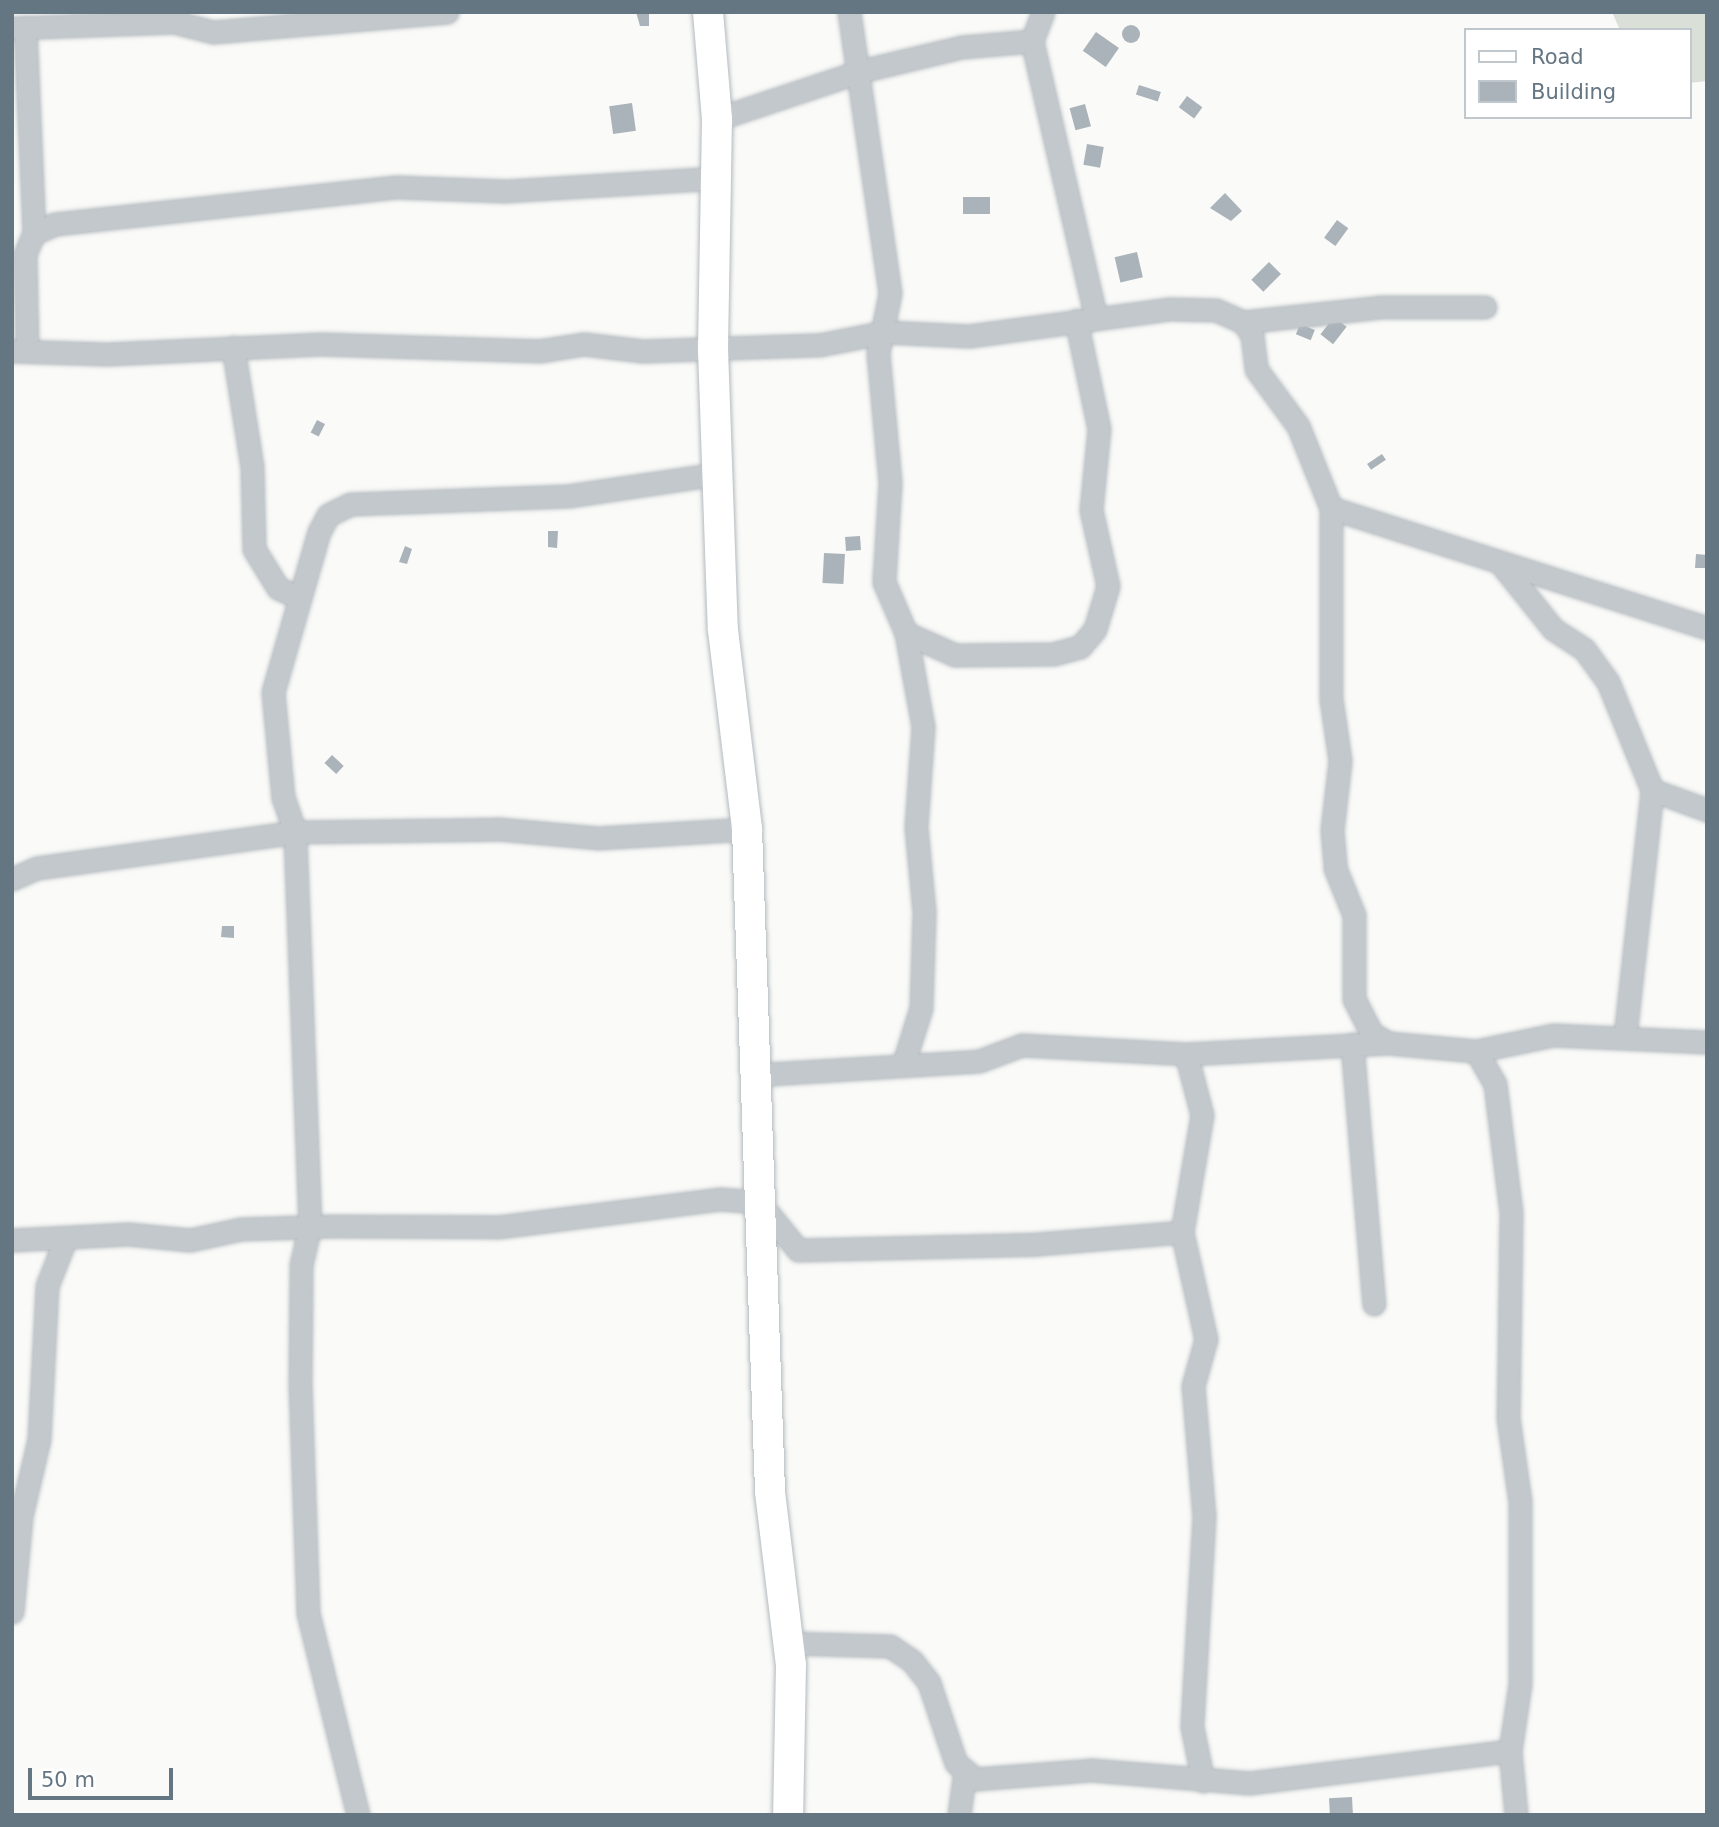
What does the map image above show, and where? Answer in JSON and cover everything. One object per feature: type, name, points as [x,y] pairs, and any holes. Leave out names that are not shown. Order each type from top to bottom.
[{"type":"street","points":[[447,12],[213,32],[174,22],[19,27],[34,233],[25,254],[20,350],[107,354],[233,347],[713,349],[819,345],[885,332],[970,336],[1086,319],[1193,310],[1243,322],[1380,307],[1485,307]]},
{"type":"street","points":[[708,12],[717,119],[713,349],[723,630],[747,829],[752,1075],[769,1492],[787,1643],[788,1815]]},
{"type":"street","points":[[849,12],[849,37],[861,71],[890,293],[885,332],[878,353],[890,483],[884,582],[906,633],[923,727],[916,827],[924,912],[921,1008],[904,1062]]},
{"type":"street","points":[[906,633],[955,655],[1053,654],[1080,648],[1095,629],[1108,586],[1091,510],[1099,429],[1086,319],[1032,41],[1043,12]]},
{"type":"street","points":[[717,119],[861,71],[962,47],[1032,41]]},
{"type":"street","points":[[34,233],[55,224],[396,187],[506,191],[716,178]]},
{"type":"street","points":[[1243,322],[1252,335],[1256,369],[1298,426],[1331,509],[1331,699],[1340,761],[1332,830],[1335,869],[1354,915],[1354,999],[1371,1032],[1388,1043]]},
{"type":"street","points":[[233,347],[252,467],[254,549],[278,587],[299,598]]},
{"type":"street","points":[[358,1815],[308,1613],[300,1386],[301,1265],[310,1227],[297,1014],[295,832],[283,798],[273,692],[319,532],[328,515],[351,504],[568,496],[717,474]]},
{"type":"street","points":[[1331,509],[1365,514],[1501,564],[1707,628]]},
{"type":"street","points":[[1501,564],[1553,629],[1584,649],[1608,682],[1652,790],[1625,1036]]},
{"type":"street","points":[[1652,790],[1707,810]]},
{"type":"street","points":[[12,879],[37,868],[295,832],[498,829],[598,838],[747,829]]},
{"type":"street","points":[[752,1075],[904,1062],[979,1061],[1022,1045],[1186,1054],[1388,1043],[1476,1051],[1553,1035],[1625,1036],[1707,1042]]},
{"type":"street","points":[[1352,1044],[1374,1304]]},
{"type":"street","points":[[1476,1051],[1495,1084],[1511,1213],[1508,1418],[1520,1501],[1520,1684],[1510,1751],[1516,1815]]},
{"type":"street","points":[[1186,1054],[1202,1115],[1182,1232],[1206,1339],[1193,1386],[1204,1516],[1192,1727],[1203,1781]]},
{"type":"street","points":[[12,1240],[65,1240],[128,1234],[190,1240],[242,1229],[310,1227],[498,1227],[719,1199],[759,1202],[797,1250],[1037,1244],[1182,1232]]},
{"type":"street","points":[[12,1612],[21,1516],[39,1439],[47,1286],[65,1240]]},
{"type":"street","points":[[787,1643],[890,1646],[912,1661],[929,1683],[956,1763],[975,1779],[1091,1770],[1248,1783],[1510,1751]]},
{"type":"street","points":[[959,1815],[965,1770]]},
{"type":"shaded area","points":[[1612,12],[1707,12],[1707,81],[1691,83],[1691,28],[1619,28]]},
{"type":"building","points":[[636,12],[649,12],[649,26],[640,26]]},
{"type":"building","points":[[1131,25],[1139,30],[1140,34],[1135,42],[1131,43],[1123,38],[1122,34],[1127,26]]},
{"type":"building","points":[[1096,32],[1119,48],[1106,67],[1083,51]]},
{"type":"building","points":[[1139,85],[1161,92],[1158,102],[1136,95]]},
{"type":"building","points":[[1187,96],[1202,107],[1194,118],[1179,107]]},
{"type":"building","points":[[632,103],[636,131],[613,134],[609,106]]},
{"type":"building","points":[[1085,104],[1091,126],[1075,130],[1070,108]]},
{"type":"building","points":[[1087,144],[1104,147],[1100,168],[1083,165]]},
{"type":"building","points":[[1225,193],[1242,211],[1231,221],[1210,208]]},
{"type":"building","points":[[963,197],[990,197],[990,214],[963,214]]},
{"type":"building","points":[[1337,220],[1348,228],[1335,246],[1324,238]]},
{"type":"building","points":[[1137,252],[1143,277],[1120,283],[1115,257]]},
{"type":"building","points":[[1269,262],[1281,274],[1263,292],[1251,280]]},
{"type":"building","points":[[1334,317],[1347,327],[1333,344],[1320,334]]},
{"type":"building","points":[[1300,324],[1315,330],[1311,340],[1296,334]]},
{"type":"building","points":[[317,420],[325,424],[319,437],[311,432]]},
{"type":"building","points":[[1382,454],[1386,460],[1371,470],[1367,464]]},
{"type":"building","points":[[548,531],[558,531],[557,548],[548,547]]},
{"type":"building","points":[[860,536],[861,550],[846,551],[845,537]]},
{"type":"building","points":[[405,546],[412,549],[407,564],[399,562]]},
{"type":"building","points":[[824,553],[845,554],[843,584],[822,583]]},
{"type":"building","points":[[1696,554],[1707,555],[1707,568],[1695,568]]},
{"type":"building","points":[[332,755],[344,766],[336,774],[324,763]]},
{"type":"building","points":[[222,926],[234,926],[234,938],[221,937]]},
{"type":"building","points":[[1352,1797],[1353,1815],[1330,1815],[1329,1798]]}]
